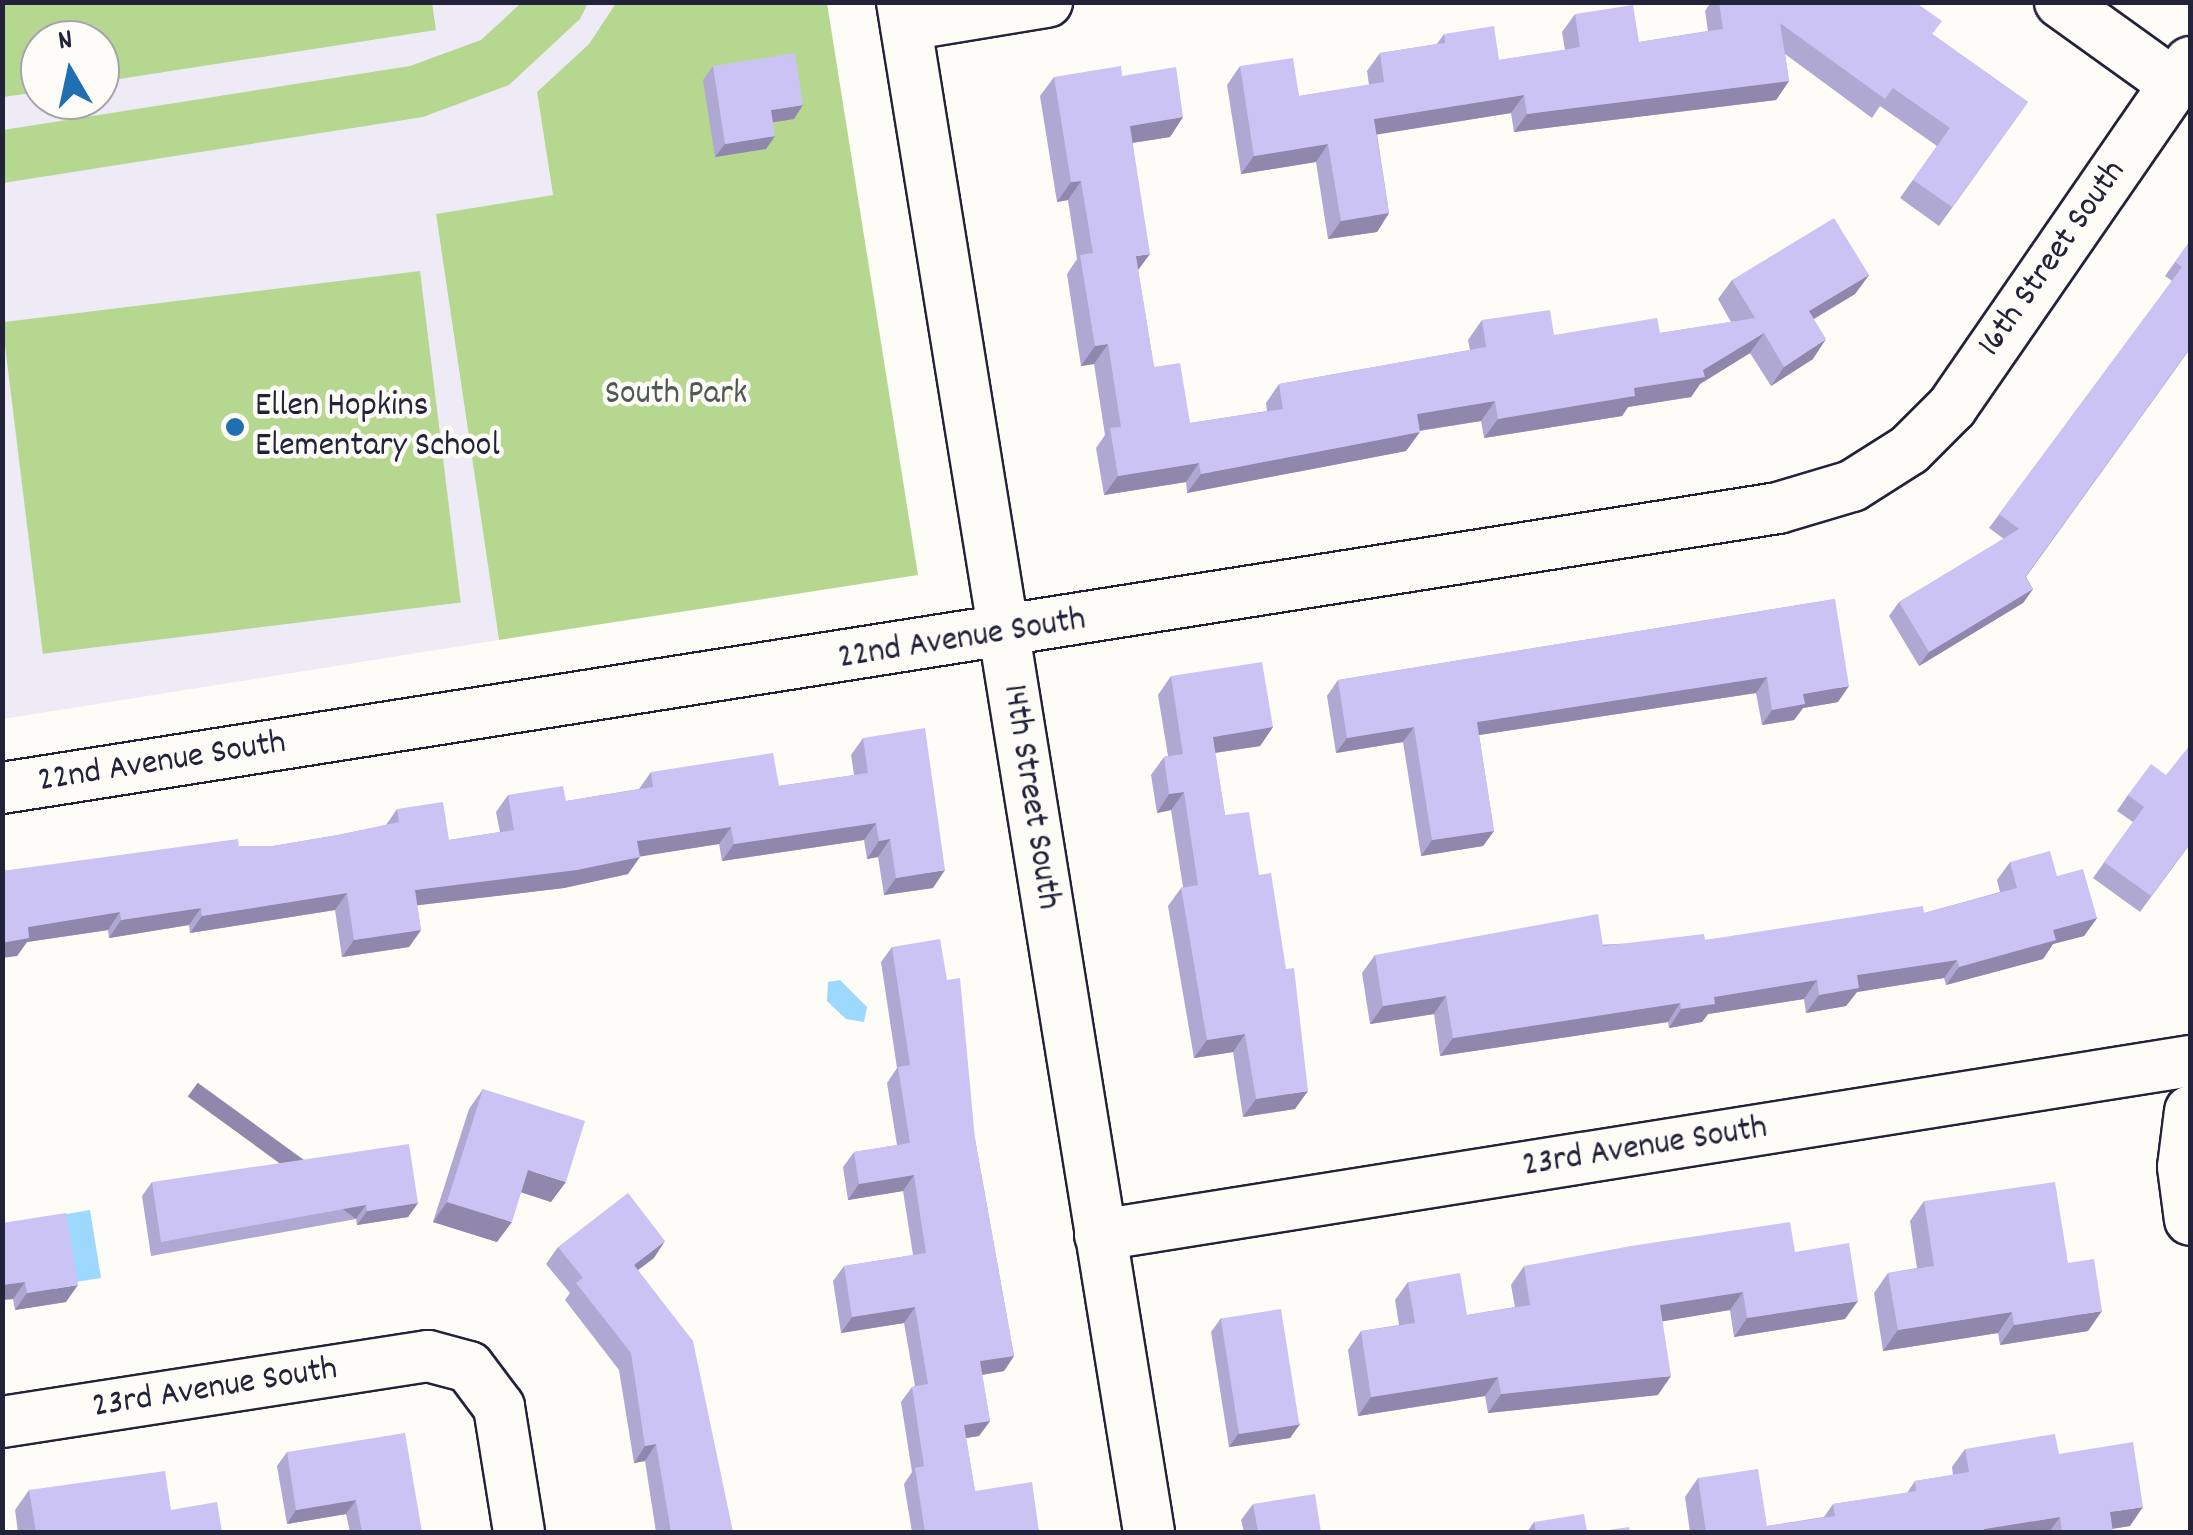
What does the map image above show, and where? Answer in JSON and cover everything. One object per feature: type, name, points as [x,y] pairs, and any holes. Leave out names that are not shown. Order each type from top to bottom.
[{"type":"street","points":[[904,14],[1048,2]]},
{"type":"street","points":[[2060,2],[2182,73]]},
{"type":"street","name":"14th Street South","points":[[904,14],[1149,1532]]},
{"type":"street","name":"16th Street South","points":[[1909,450],[1952,406],[2182,73]]},
{"type":"street","name":"22nd Avenue South","points":[[2,788],[1003,634],[1778,508],[1852,486],[1909,450]]},
{"type":"street","name":"23rd Avenue South","points":[[1100,1235],[2190,1061]]},
{"type":"street","points":[[2190,1111],[2182,1167],[2190,1220]]},
{"type":"street","name":"23rd Avenue South","points":[[2,1422],[428,1356],[469,1368],[499,1407],[519,1532]]},
{"type":"shaded area","name":"Ellen Hopkins Elementary School","points":[[3,3],[616,3],[589,44],[537,92],[553,195],[436,215],[499,640],[3,719]]},
{"type":"green space","points":[[3,2],[432,3],[436,30],[120,79],[120,20],[20,20],[20,95],[3,97]]},
{"type":"green space","points":[[521,3],[588,3],[580,19],[509,85],[423,117],[3,183],[3,130],[67,120],[120,120],[120,112],[410,66],[481,40]]},
{"type":"green space","name":"South Park","points":[[616,3],[827,3],[918,575],[499,640],[436,214],[553,195],[537,92],[589,44]]},
{"type":"green space","points":[[420,271],[461,603],[43,654],[2,322]]},
{"type":"water","points":[[840,980],[867,1007],[864,1022],[846,1019],[827,1001],[828,982]]},
{"type":"water","points":[[90,1210],[101,1278],[69,1283],[49,1217]]},
{"type":"building","points":[[1719,2],[1915,2],[1942,21],[1932,34],[2028,102],[1952,207],[1913,180],[1950,128],[1893,88],[1885,99],[1780,23],[1789,81],[1527,114],[1524,95],[1374,119],[1389,213],[1341,221],[1328,144],[1254,156],[1240,66],[1293,58],[1299,96],[1384,82],[1380,53],[1445,43],[1444,34],[1494,26],[1499,60],[1580,47],[1575,14],[1633,5],[1639,42],[1723,29]]},
{"type":"building","points":[[795,53],[803,105],[771,110],[775,136],[725,144],[713,66]]},
{"type":"building","points":[[1121,66],[1122,76],[1176,67],[1183,117],[1130,126],[1150,254],[1136,256],[1154,367],[1180,363],[1190,423],[1283,409],[1279,384],[1486,347],[1482,320],[1550,310],[1554,335],[1657,318],[1660,333],[1755,318],[1732,280],[1834,218],[1869,275],[1809,311],[1826,339],[1784,367],[1764,333],[1703,370],[1705,377],[1634,388],[1635,396],[1498,419],[1495,401],[1417,414],[1420,432],[1201,474],[1199,463],[1118,476],[1110,428],[1121,427],[1108,344],[1095,346],[1080,255],[1093,253],[1081,181],[1071,182],[1054,77]]},
{"type":"building","points":[[2190,241],[2190,348],[2025,577],[2033,589],[1929,652],[1899,602],[2019,529],[1999,514],[2182,267],[2175,262]]},
{"type":"building","points":[[1835,599],[1849,686],[1803,694],[1805,704],[1772,710],[1767,677],[1477,722],[1494,831],[1432,840],[1414,727],[1347,738],[1338,680]]},
{"type":"building","points":[[1262,662],[1273,727],[1213,737],[1225,815],[1249,812],[1259,875],[1271,873],[1286,969],[1294,968],[1308,1091],[1256,1099],[1245,1034],[1207,1040],[1181,888],[1198,885],[1184,792],[1169,794],[1164,757],[1183,754],[1171,676]]},
{"type":"building","points":[[925,728],[945,870],[896,878],[890,839],[879,841],[876,823],[734,844],[731,827],[637,841],[640,857],[577,870],[415,890],[421,930],[354,940],[347,893],[202,916],[201,908],[121,920],[120,912],[28,927],[29,938],[2,943],[2,871],[238,839],[239,846],[273,846],[399,822],[397,809],[443,802],[449,840],[514,830],[508,795],[563,786],[566,801],[653,787],[651,772],[773,753],[779,786],[868,773],[863,738]]},
{"type":"building","points":[[2190,745],[2190,843],[2151,896],[2104,862],[2144,807],[2128,795],[2151,764],[2166,775]]},
{"type":"building","points":[[2050,851],[2057,876],[2083,869],[2097,918],[2053,930],[2056,940],[1959,967],[1957,960],[1857,975],[1859,988],[1819,995],[1817,980],[1714,997],[1715,1004],[1681,1009],[1680,1003],[1453,1038],[1446,996],[1383,1006],[1375,955],[1598,914],[1603,946],[1704,934],[1705,940],[1923,906],[1924,913],[2017,888],[2010,862]]},
{"type":"building","points":[[940,939],[947,980],[960,978],[975,1139],[1014,1356],[980,1361],[990,1421],[964,1425],[975,1491],[1032,1482],[1039,1532],[925,1532],[915,1468],[924,1466],[912,1387],[928,1384],[915,1307],[852,1317],[844,1266],[926,1253],[914,1175],[859,1184],[854,1152],[910,1143],[898,1067],[910,1065],[892,947]]},
{"type":"building","points":[[483,1089],[585,1121],[566,1182],[528,1170],[512,1222],[447,1202]]},
{"type":"building","points":[[409,1144],[418,1203],[367,1211],[366,1205],[161,1242],[152,1182]]},
{"type":"building","points":[[2055,1182],[2068,1263],[2094,1259],[2102,1311],[2014,1325],[2012,1312],[1898,1330],[1888,1273],[1934,1266],[1924,1201]]},
{"type":"building","points":[[628,1193],[665,1241],[634,1265],[693,1341],[733,1532],[671,1532],[656,1444],[645,1446],[631,1353],[576,1283],[583,1278],[558,1247]]},
{"type":"building","points":[[66,1213],[78,1285],[27,1293],[25,1282],[2,1285],[2,1223]]},
{"type":"building","points":[[1790,1222],[1795,1252],[1849,1243],[1858,1301],[1747,1318],[1743,1292],[1660,1305],[1671,1376],[1501,1394],[1498,1377],[1371,1397],[1361,1331],[1415,1323],[1408,1282],[1460,1273],[1467,1315],[1530,1305],[1524,1266]]},
{"type":"building","points":[[1281,1309],[1299,1425],[1239,1434],[1221,1319]]},
{"type":"building","points":[[405,1433],[422,1532],[362,1532],[356,1500],[296,1510],[287,1452]]},
{"type":"building","points":[[2055,1434],[2059,1454],[2133,1442],[2143,1507],[2110,1512],[2113,1532],[2062,1532],[2060,1517],[1984,1529],[1985,1532],[1706,1532],[1698,1478],[1758,1469],[1767,1526],[1835,1516],[1833,1504],[1916,1491],[1915,1481],[1969,1472],[1965,1449]]},
{"type":"building","points":[[165,1471],[171,1510],[217,1502],[222,1532],[36,1532],[29,1490]]},
{"type":"building","points":[[1315,1494],[1321,1532],[1258,1532],[1253,1504]]},
{"type":"building","points":[[1584,1514],[1587,1532],[1536,1532],[1534,1522]]},
{"type":"building","points":[[1629,1527],[1630,1532],[1595,1532]]},
{"type":"place","name":"Ellen Hopkins Elementary School","points":[[235,427]]}]
